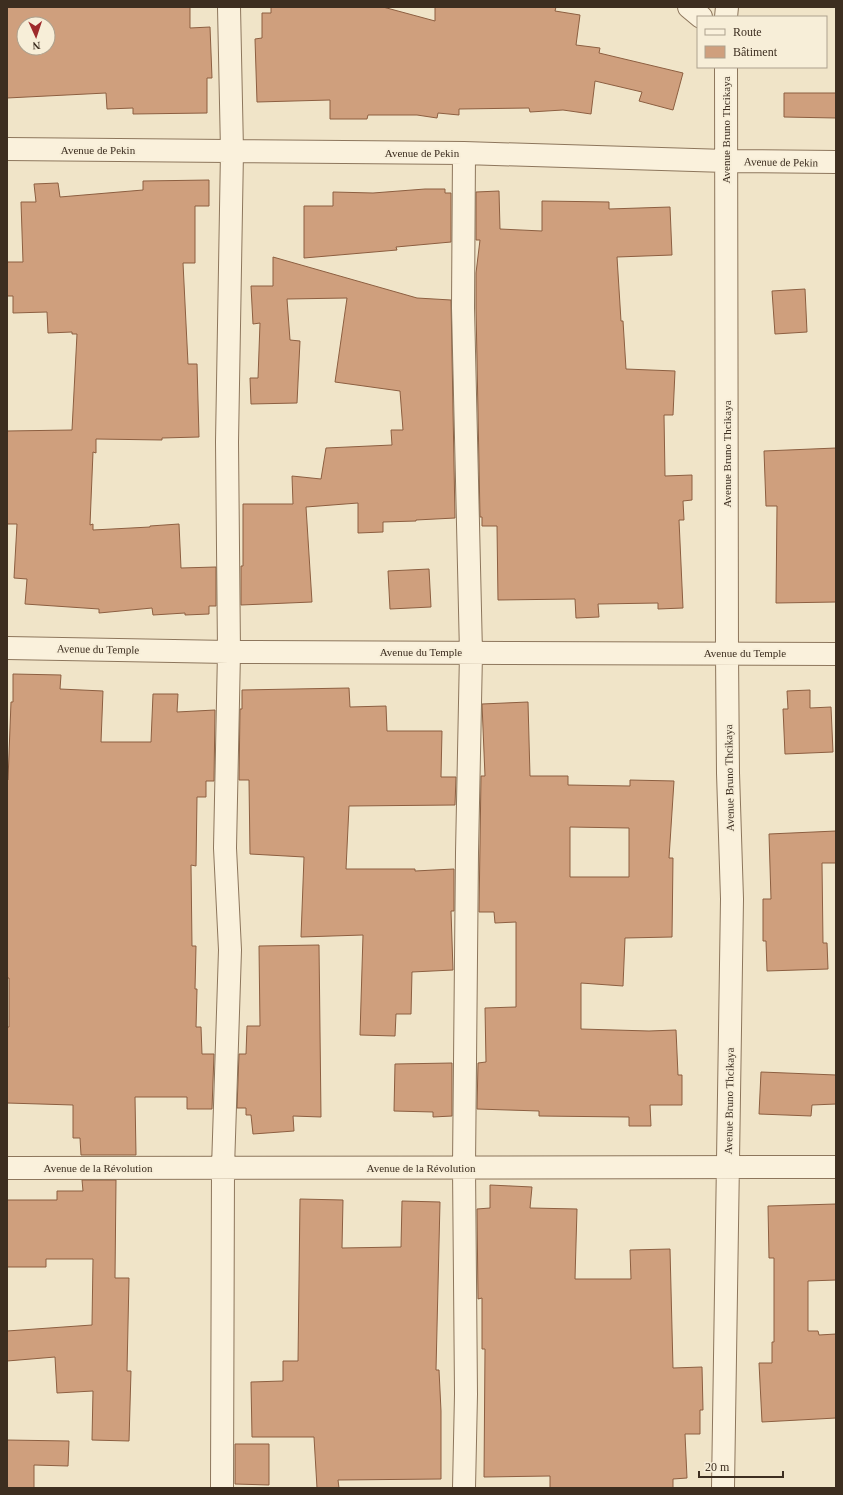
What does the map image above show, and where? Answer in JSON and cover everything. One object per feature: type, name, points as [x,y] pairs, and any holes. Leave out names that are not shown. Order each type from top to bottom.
[{"type":"street","points":[[222,1488],[223,1168],[230,950],[225,848],[229,652],[227,442],[232,151],[230,7]]},
{"type":"street","points":[[689,7],[700,16]]},
{"type":"street","name":"Avenue Bruno Thcikaya","points":[[723,1488],[732,899],[728,773],[727,653],[726,68]]},
{"type":"street","name":"Avenue de Pekin","points":[[7,149],[464,153],[726,161],[836,162]]},
{"type":"street","points":[[464,153],[463,308],[471,653],[467,853],[464,1168],[466,1394],[464,1488]]},
{"type":"street","name":"Avenue du Temple","points":[[7,648],[229,652],[836,654]]},
{"type":"street","name":"Avenue de la Révolution","points":[[7,1168],[836,1167]]},
{"type":"building","points":[[7,7],[190,7],[190,28],[210,27],[212,78],[207,78],[207,113],[133,114],[133,108],[107,109],[106,93],[7,98]]},
{"type":"building","points":[[271,7],[383,7],[435,21],[435,7],[556,7],[555,11],[580,15],[576,45],[600,48],[599,53],[683,73],[673,110],[639,101],[642,92],[595,81],[591,114],[563,110],[530,112],[529,108],[459,109],[459,115],[438,113],[437,118],[417,115],[368,115],[367,119],[330,119],[330,100],[257,102],[255,39],[262,38],[262,13],[271,13]]},
{"type":"building","points":[[784,93],[836,93],[836,118],[784,117]]},
{"type":"building","points":[[209,180],[209,206],[195,206],[195,263],[183,263],[188,364],[197,364],[199,437],[162,438],[162,440],[96,439],[96,453],[93,452],[90,525],[93,524],[93,530],[179,524],[181,568],[216,567],[216,606],[209,606],[209,614],[185,615],[185,613],[153,615],[152,608],[99,613],[99,609],[25,604],[27,579],[14,578],[17,524],[7,524],[7,431],[72,430],[77,334],[72,334],[72,332],[48,333],[47,312],[13,313],[13,296],[7,296],[7,262],[23,262],[21,202],[36,202],[34,184],[58,183],[60,197],[143,190],[143,181]]},
{"type":"building","points":[[445,189],[445,193],[451,193],[451,242],[396,247],[397,250],[304,258],[304,206],[333,206],[333,192],[373,193]]},
{"type":"building","points":[[499,191],[500,229],[542,231],[542,201],[609,202],[609,209],[670,207],[672,255],[617,257],[626,369],[675,371],[673,415],[664,415],[665,476],[692,475],[692,500],[683,501],[684,520],[679,520],[683,608],[658,609],[658,603],[598,604],[599,617],[576,618],[575,599],[498,600],[497,526],[482,526],[482,517],[480,517],[476,273],[480,240],[476,240],[476,192]]},
{"type":"building","points":[[273,257],[417,298],[451,300],[455,518],[383,522],[383,532],[358,533],[358,503],[306,507],[312,602],[241,605],[241,566],[243,566],[243,504],[293,504],[292,476],[321,479],[326,448],[392,445],[391,430],[403,430],[400,391],[335,382],[347,298],[287,299],[290,340],[300,341],[297,403],[251,404],[250,378],[258,378],[260,323],[253,324],[251,286],[273,286]]},
{"type":"building","points":[[805,289],[807,332],[775,334],[772,291]]},
{"type":"building","points":[[836,448],[836,602],[776,603],[777,506],[766,506],[764,451]]},
{"type":"building","points":[[429,569],[431,607],[390,609],[388,571]]},
{"type":"building","points":[[13,674],[61,675],[60,689],[103,691],[101,742],[151,742],[153,694],[178,694],[177,712],[215,710],[214,781],[206,781],[206,797],[197,797],[196,866],[191,865],[192,946],[196,946],[196,1027],[201,1027],[202,1054],[214,1054],[212,1109],[187,1109],[187,1097],[135,1097],[136,1155],[81,1155],[80,1138],[73,1138],[73,1105],[7,1103],[7,1027],[9,1027],[9,978],[7,978],[7,780],[11,702],[13,702]]},
{"type":"building","points":[[349,688],[350,707],[386,706],[387,731],[442,731],[441,777],[456,777],[455,805],[349,806],[346,869],[415,869],[415,871],[454,869],[454,911],[451,911],[453,970],[412,972],[411,1014],[396,1014],[395,1036],[360,1035],[363,935],[301,937],[304,857],[250,854],[249,780],[239,780],[240,709],[242,709],[242,690]]},
{"type":"building","points":[[810,690],[810,708],[831,707],[833,752],[785,754],[783,709],[788,709],[787,691]]},
{"type":"building","points":[[528,702],[530,776],[568,776],[568,785],[630,786],[630,780],[674,781],[669,858],[673,858],[672,937],[625,938],[623,986],[581,983],[581,1029],[649,1031],[676,1030],[678,1075],[682,1075],[682,1105],[650,1105],[651,1126],[629,1126],[629,1117],[539,1116],[539,1111],[477,1109],[478,1063],[486,1062],[485,1008],[516,1007],[516,922],[495,923],[494,912],[479,912],[481,776],[485,776],[482,704]],"holes":[[[570,827],[629,828],[629,877],[570,877]]]},
{"type":"building","points":[[836,831],[836,863],[822,863],[823,943],[827,943],[828,969],[767,971],[766,941],[763,941],[763,899],[771,899],[769,834]]},
{"type":"building","points":[[319,945],[321,1117],[293,1116],[294,1131],[253,1134],[251,1115],[246,1115],[246,1108],[237,1108],[239,1054],[246,1054],[247,1026],[260,1026],[259,946]]},
{"type":"building","points":[[452,1063],[452,1116],[433,1117],[433,1112],[394,1111],[395,1064]]},
{"type":"building","points":[[761,1072],[836,1075],[836,1104],[812,1105],[811,1116],[759,1114]]},
{"type":"building","points":[[82,1180],[116,1180],[115,1278],[129,1278],[127,1371],[131,1371],[129,1441],[92,1440],[93,1391],[57,1393],[55,1357],[7,1361],[7,1331],[92,1325],[93,1259],[46,1259],[46,1267],[7,1267],[7,1200],[57,1200],[57,1191],[83,1191]]},
{"type":"building","points":[[490,1185],[532,1187],[530,1208],[577,1209],[575,1279],[631,1279],[630,1250],[670,1249],[673,1368],[702,1367],[703,1410],[700,1410],[700,1434],[685,1434],[687,1478],[673,1479],[673,1488],[550,1488],[550,1476],[484,1477],[485,1349],[482,1349],[482,1298],[478,1299],[477,1209],[490,1208]]},
{"type":"building","points":[[300,1199],[343,1200],[342,1248],[401,1247],[402,1201],[440,1202],[436,1370],[439,1370],[441,1411],[441,1479],[338,1480],[339,1488],[317,1488],[314,1437],[252,1437],[251,1382],[283,1381],[283,1361],[298,1361]]},
{"type":"building","points":[[836,1204],[836,1280],[808,1281],[808,1331],[818,1331],[819,1335],[836,1334],[836,1418],[762,1422],[759,1363],[772,1363],[772,1342],[774,1342],[774,1258],[769,1258],[768,1206]]},
{"type":"building","points":[[7,1440],[69,1441],[68,1466],[34,1465],[34,1488],[7,1488]]},
{"type":"building","points":[[235,1444],[269,1444],[269,1485],[235,1484]]}]
